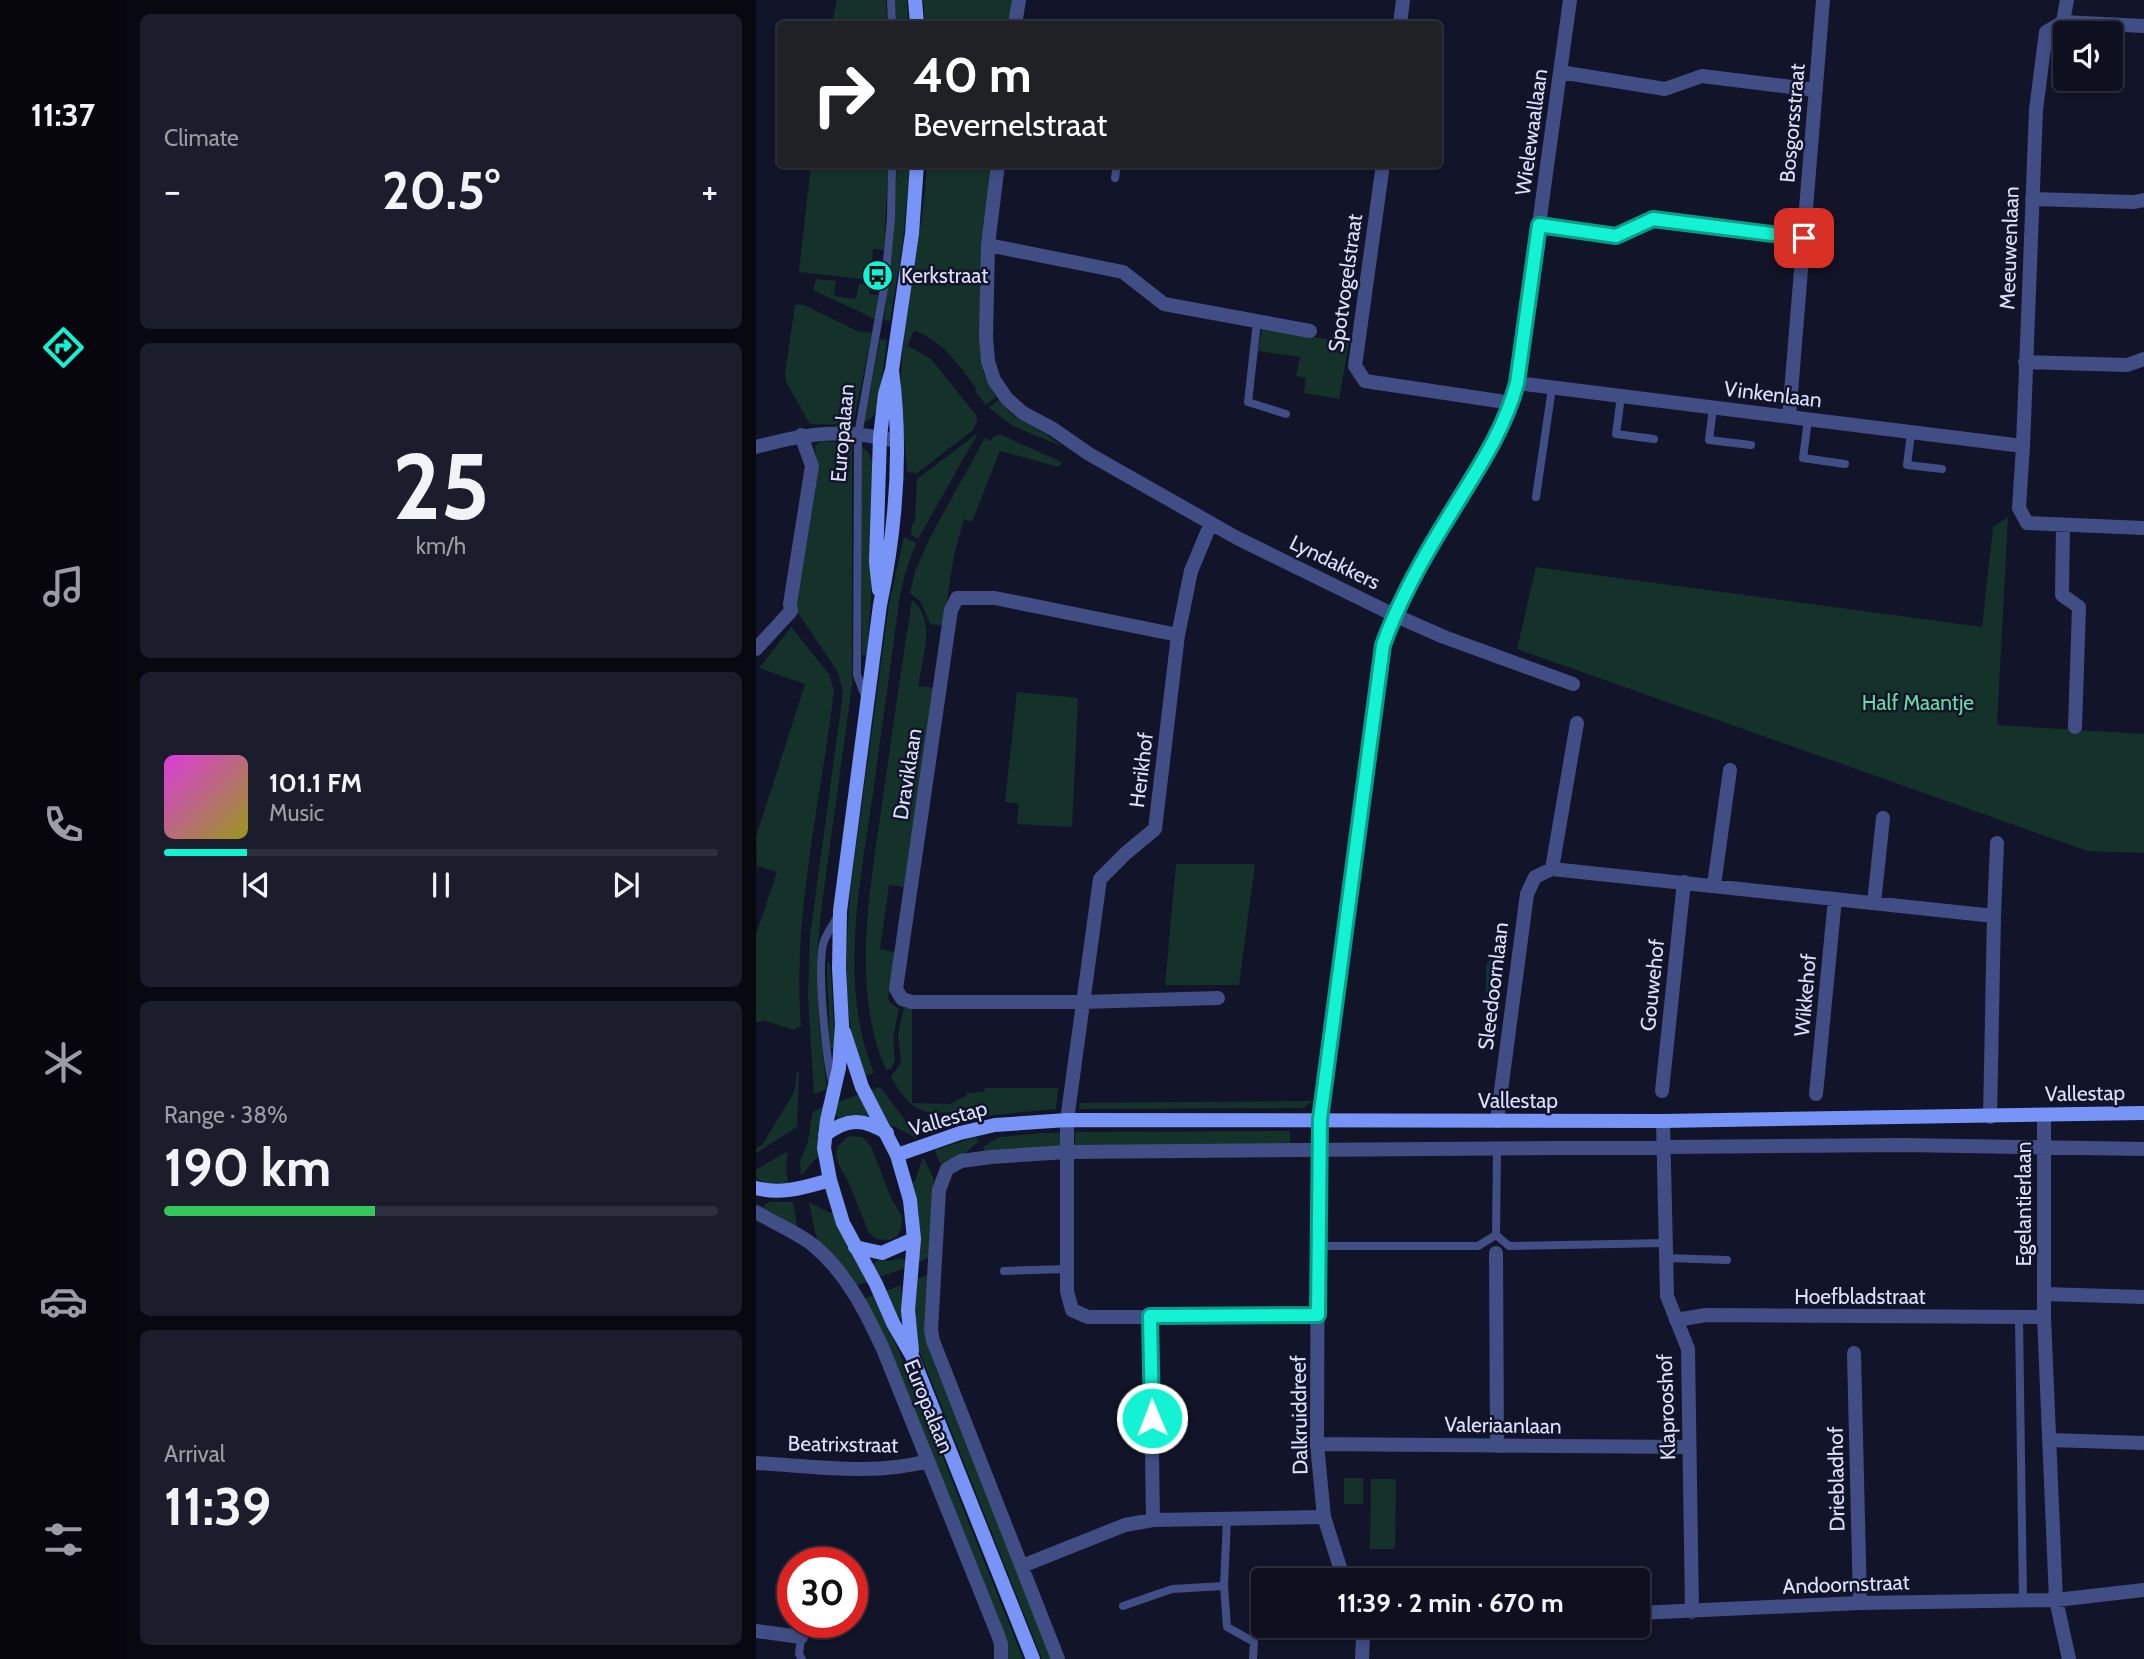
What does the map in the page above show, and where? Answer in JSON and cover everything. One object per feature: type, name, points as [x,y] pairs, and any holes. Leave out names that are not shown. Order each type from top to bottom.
[{"type":"main road","points":[[915,0],[917,21]]},
{"type":"main road","name":"Europalaan","points":[[880,605],[876,562],[880,437],[912,234],[917,168]]},
{"type":"main road","name":"Europalaan","points":[[892,370],[896,398],[896,441],[891,540],[840,911],[842,1025],[839,1068],[824,1149],[843,1223],[912,1356],[1033,1659]]},
{"type":"main road","name":"Europalaan","points":[[842,1025],[862,1087],[897,1155],[911,1200],[914,1239],[908,1310],[912,1356]]},
{"type":"main road","name":"Vallestap","points":[[897,1155],[960,1133],[995,1125],[1067,1121],[1663,1121],[2144,1113]]},
{"type":"main road","points":[[825,1135],[835,1127],[851,1122],[874,1125],[887,1133]]},
{"type":"main road","points":[[756,1188],[774,1192],[799,1189],[830,1180]]},
{"type":"main road","points":[[855,1247],[882,1253],[914,1239]]},
{"type":"street","points":[[1016,21],[1019,0]]},
{"type":"street","points":[[1400,21],[1403,0]]},
{"type":"street","name":"Wielewaallaan","points":[[1320,1119],[1383,645],[1394,615],[1446,519],[1499,435],[1512,403],[1570,0]]},
{"type":"street","name":"Bosgorsstraat","points":[[1789,417],[1823,0]]},
{"type":"street","name":"Meeuwenlaan","points":[[2063,21],[2067,0]]},
{"type":"street","points":[[2123,25],[2144,26]]},
{"type":"street","name":"Meeuwenlaan","points":[[2053,28],[2046,32],[2036,110],[2019,508],[2027,523],[2063,526]]},
{"type":"street","points":[[1560,72],[1665,89],[1702,76],[1816,90]]},
{"type":"street","points":[[998,168],[988,245],[1123,272],[1164,304],[1310,331]]},
{"type":"street","name":"Spotvogelstraat","points":[[1381,168],[1355,366],[1365,382],[1512,403]]},
{"type":"street","points":[[2032,199],[2144,200]]},
{"type":"street","points":[[1539,225],[1616,236],[1653,219],[1804,238]]},
{"type":"street","name":"Lyndakkers","points":[[988,245],[988,361],[994,380],[1007,399],[1023,413],[1211,523],[1394,615],[1478,650],[1573,684]]},
{"type":"street","points":[[2025,362],[2127,365],[2144,359]]},
{"type":"street","name":"Vinkenlaan","points":[[1517,383],[2023,446]]},
{"type":"street","points":[[756,447],[802,435],[836,433],[896,441]]},
{"type":"street","points":[[756,649],[791,611],[812,466],[802,435]]},
{"type":"street","name":"Herikhof","points":[[1150,1316],[1088,1317],[1072,1310],[1067,1269],[1067,1121],[1100,879],[1154,829],[1178,635],[1191,571],[1211,523]]},
{"type":"street","points":[[2076,727],[2079,607],[2062,594],[2063,526],[2144,528]]},
{"type":"street","name":"Draviklaan","points":[[1082,1002],[912,1003],[902,999],[896,989],[951,610],[957,598],[995,598],[1178,635]]},
{"type":"street","points":[[1577,723],[1552,869],[1994,916]]},
{"type":"street","points":[[1714,885],[1730,770]]},
{"type":"street","points":[[1874,903],[1883,818]]},
{"type":"street","points":[[1990,1117],[1997,843]]},
{"type":"street","name":"Sleedoornlaan","points":[[1497,1121],[1527,894],[1535,877],[1552,869]]},
{"type":"street","name":"Gouwehof","points":[[1662,1091],[1684,882]]},
{"type":"street","name":"Wikkehof","points":[[1816,1094],[1835,899]]},
{"type":"street","points":[[1082,1002],[1218,998]]},
{"type":"street","name":"Egelantierlaan","points":[[2044,1115],[2044,1317],[2056,1600],[2069,1659]]},
{"type":"street","name":"Dalkruiddreef","points":[[1320,1119],[1317,1444],[1324,1517],[1340,1568]]},
{"type":"street","name":"Klaprooshof","points":[[1663,1121],[1667,1296],[1688,1349],[1692,1612]]},
{"type":"street","points":[[1067,1152],[1905,1145],[2144,1149]]},
{"type":"street","name":"Europalaan","points":[[1058,1659],[933,1342],[931,1330],[939,1190],[947,1169],[961,1161],[1067,1152]]},
{"type":"street","name":"Europalaan","points":[[756,1212],[813,1245],[836,1269],[853,1293],[883,1349],[998,1635],[1001,1659]]},
{"type":"street","points":[[1496,1253],[1497,1446]]},
{"type":"street","name":"Egelantierlaan","points":[[2044,1294],[2144,1297]]},
{"type":"street","points":[[1153,1520],[1150,1316],[1318,1315]]},
{"type":"street","name":"Hoefbladstraat","points":[[1675,1320],[1706,1315],[2044,1317]]},
{"type":"street","name":"Driebladhof","points":[[1854,1353],[1860,1603]]},
{"type":"street","points":[[2050,1440],[2144,1443]]},
{"type":"street","name":"Valeriaanlaan","points":[[1317,1444],[1689,1447]]},
{"type":"street","name":"Beatrixstraat","points":[[756,1463],[867,1469],[908,1466],[928,1461]]},
{"type":"street","points":[[1022,1566],[1125,1525],[1153,1520],[1324,1517]]},
{"type":"street","points":[[2056,1600],[2144,1590]]},
{"type":"street","name":"Andoornstraat","points":[[1650,1613],[1860,1603],[2056,1600]]},
{"type":"street","points":[[756,1631],[777,1631]]},
{"type":"street","points":[[1362,1659],[1363,1638]]},
{"type":"lane","points":[[891,0],[892,21]]},
{"type":"lane","name":"Europalaan","points":[[868,704],[857,675],[858,435],[885,283],[892,168]]},
{"type":"lane","points":[[1115,178],[1116,168]]},
{"type":"lane","points":[[1258,322],[1248,402],[1286,414]]},
{"type":"lane","points":[[1536,497],[1552,388]]},
{"type":"lane","points":[[1621,396],[1616,434],[1654,439]]},
{"type":"lane","points":[[1713,408],[1709,440],[1751,445]]},
{"type":"lane","points":[[1808,420],[1803,458],[1845,464]]},
{"type":"lane","points":[[1911,433],[1907,465],[1942,469]]},
{"type":"lane","points":[[834,1091],[828,1062],[822,964],[823,942],[840,911]]},
{"type":"lane","points":[[1496,1235],[1497,1149]]},
{"type":"lane","points":[[1496,1235],[1509,1245],[1665,1243]]},
{"type":"lane","points":[[1319,1246],[1478,1245],[1496,1235]]},
{"type":"lane","points":[[1666,1258],[1727,1260]]},
{"type":"lane","points":[[1004,1270],[1067,1269]]},
{"type":"lane","points":[[2019,1317],[2023,1600]]},
{"type":"lane","points":[[1227,1519],[1224,1586],[1227,1627],[1254,1642],[1253,1659]]},
{"type":"lane","points":[[1123,1606],[1172,1589],[1224,1586]]},
{"type":"lane","points":[[801,1638],[799,1654],[803,1659]]},
{"type":"green space","points":[[837,0],[886,0],[887,21],[833,21]]},
{"type":"green space","points":[[895,0],[907,0],[908,21],[896,21]]},
{"type":"green space","points":[[923,0],[1012,0],[1009,21],[925,21]]},
{"type":"green space","points":[[811,168],[888,168],[884,250],[873,249],[870,280],[799,272]]},
{"type":"green space","points":[[897,168],[910,168],[903,241],[890,321],[884,320],[891,262]]},
{"type":"green space","points":[[927,168],[991,168],[982,249],[980,349],[984,374],[996,397],[986,405],[975,391],[977,389],[935,341],[913,332],[908,346],[931,359],[976,415],[977,422],[972,431],[917,473],[907,472],[901,377]]},
{"type":"green space","points":[[816,279],[836,281],[834,296],[856,299],[859,284],[870,285],[869,294],[879,295],[875,319],[813,290]]},
{"type":"green space","points":[[795,305],[804,305],[857,331],[872,333],[853,425],[810,424],[786,382]]},
{"type":"green space","points":[[1262,328],[1349,343],[1339,399],[1304,393],[1306,378],[1296,376],[1300,357],[1258,351]]},
{"type":"green space","points":[[880,339],[887,340],[878,407],[871,419],[864,423]]},
{"type":"green space","points":[[998,400],[1015,417],[1046,434],[1061,446],[1013,426],[989,408]]},
{"type":"green space","points":[[978,433],[918,539],[911,535],[912,524],[915,522],[917,479]]},
{"type":"green space","points":[[1001,435],[1062,462],[1059,467],[1000,451],[972,522],[964,519],[954,555],[943,626],[930,624],[921,602],[910,593],[915,572],[928,541],[985,438],[991,441],[994,436]]},
{"type":"green space","points":[[822,441],[852,444],[852,685],[817,958],[819,1024],[827,1089],[814,1094],[808,994],[810,936],[843,693],[838,672],[796,610],[818,473],[815,446]]},
{"type":"green space","points":[[863,448],[869,453],[873,464],[871,598],[867,655],[862,655]]},
{"type":"green space","name":"Half Maantje","points":[[2008,517],[1997,725],[2144,734],[2144,853],[2088,851],[1517,649],[1536,567],[1982,627],[1993,527]]},
{"type":"green space","points":[[904,537],[916,543],[900,596],[855,934],[857,1005],[863,1039],[874,1073],[865,1076],[854,1044],[847,1002],[848,923],[889,604]]},
{"type":"green space","points":[[912,600],[920,608],[926,629],[918,686],[934,688],[905,887],[889,885],[880,949],[895,952],[888,999],[899,1008],[893,1037],[895,1061],[891,1069],[886,1070],[868,1003],[867,932],[874,859]]},
{"type":"green space","points":[[791,627],[829,674],[834,690],[804,900],[799,985],[801,1027],[796,1030],[765,1021],[756,1022],[756,935],[777,872],[757,866],[756,837],[805,684],[759,668]]},
{"type":"green space","points":[[1017,692],[1078,698],[1072,827],[1017,824],[1019,804],[1005,802]]},
{"type":"green space","points":[[1176,864],[1255,864],[1239,985],[1165,985]]},
{"type":"green space","points":[[827,963],[830,963],[835,1048],[830,1048]]},
{"type":"green space","points":[[904,1008],[912,1008],[912,1103],[949,1104],[967,1093],[984,1092],[985,1088],[1058,1088],[1056,1109],[952,1119],[950,1112],[929,1112],[914,1106],[891,1077],[901,1063],[898,1034]]},
{"type":"green space","points":[[797,1072],[797,1127],[756,1153],[756,1148],[762,1145],[794,1092]]},
{"type":"green space","points":[[880,1087],[917,1139],[894,1126],[891,1127],[871,1090]]},
{"type":"green space","points":[[860,1094],[871,1112],[867,1117],[852,1115],[839,1118],[834,1114],[838,1102]]},
{"type":"green space","points":[[1313,1101],[1303,1108],[1079,1109],[1080,1103]]},
{"type":"green space","points":[[823,1107],[819,1158],[816,1158],[801,1176],[800,1162],[808,1141],[812,1115]]},
{"type":"green space","points":[[1290,1131],[1290,1144],[1075,1146],[1075,1132]]},
{"type":"green space","points":[[1061,1133],[1061,1146],[985,1152],[983,1147],[999,1137]]},
{"type":"green space","points":[[849,1136],[862,1137],[871,1146],[892,1200],[902,1216],[901,1229],[897,1236],[890,1240],[876,1239],[869,1233],[838,1163],[838,1146]]},
{"type":"green space","points":[[976,1137],[979,1141],[963,1155],[940,1164],[935,1150]]},
{"type":"green space","points":[[788,1153],[788,1183],[769,1184],[756,1179],[756,1170]]},
{"type":"green space","points":[[923,1157],[934,1179],[929,1257],[919,1262],[919,1212],[912,1182],[915,1181]]},
{"type":"green space","points":[[769,1202],[793,1202],[798,1230],[763,1211],[764,1205]]},
{"type":"green space","points":[[809,1202],[833,1212],[846,1243],[868,1282],[856,1285],[817,1240]]},
{"type":"green space","points":[[901,1258],[907,1262],[905,1268],[880,1277],[873,1265],[877,1260],[891,1261]]},
{"type":"green space","points":[[927,1275],[928,1346],[931,1356],[1052,1659],[1042,1659],[919,1350],[914,1280]]},
{"type":"green space","points":[[901,1285],[903,1318],[896,1320],[886,1291]]},
{"type":"green space","points":[[874,1295],[918,1395],[1023,1659],[1007,1659],[864,1299]]},
{"type":"green space","points":[[1344,1478],[1363,1478],[1363,1504],[1344,1504]]},
{"type":"green space","points":[[1371,1479],[1396,1479],[1395,1549],[1370,1549]]},
{"type":"water","points":[[1491,959],[1496,961],[1493,1017],[1490,1020],[1486,1019],[1486,964]]},
{"type":"place","name":"Kerkstraat","points":[[878,275]]},
{"type":"route","points":[[1152,1418],[1150,1316],[1318,1315],[1320,1119],[1383,645],[1394,615],[1446,519],[1499,435],[1512,403],[1539,225],[1616,236],[1653,219],[1804,238]]}]
